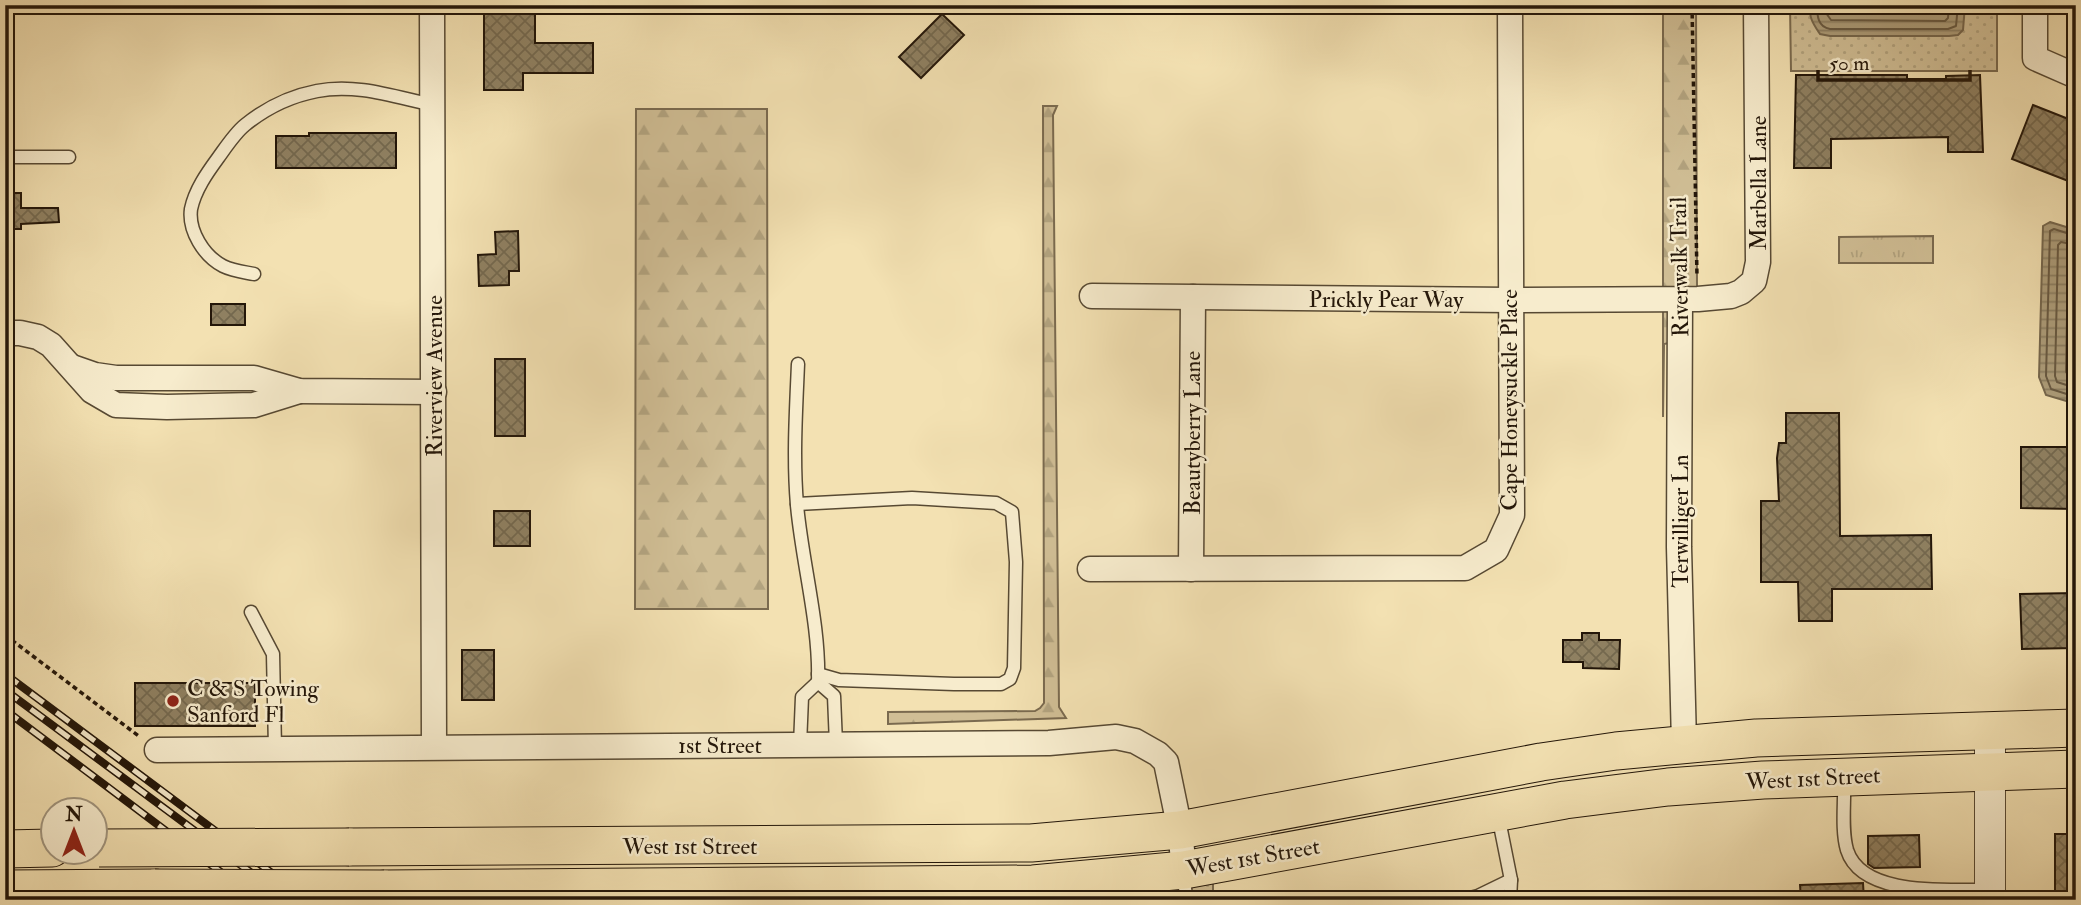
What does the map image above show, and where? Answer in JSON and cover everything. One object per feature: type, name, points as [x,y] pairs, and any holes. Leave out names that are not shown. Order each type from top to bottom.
[{"type":"main road","name":"West 1st Street","points":[[5,889],[1185,885],[1498,812],[1566,800],[1684,764],[1756,738],[2076,728]]},
{"type":"main road","name":"West 1st Street","points":[[108,848],[1031,843],[1180,830],[1541,762],[1684,764],[1844,776],[2076,769]]},
{"type":"main road","points":[[5,849],[38,849]]},
{"type":"street","name":"Riverview Avenue","points":[[432,5],[434,747]]},
{"type":"street","name":"Cape Honeysuckle Place","points":[[1090,569],[1465,568],[1496,550],[1512,515],[1510,5]]},
{"type":"street","name":"Marbella Lane","points":[[1689,299],[1731,296],[1741,292],[1754,281],[1758,262],[1756,5]]},
{"type":"street","points":[[2035,5],[2035,58],[2076,76]]},
{"type":"street","name":"Prickly Pear Way","points":[[1091,296],[1689,299]]},
{"type":"street","name":"Beautyberry Lane","points":[[1191,569],[1193,297]]},
{"type":"street","name":"Terwilliger Ln","points":[[1684,764],[1679,547],[1689,299]]},
{"type":"street","points":[[5,332],[20,332],[38,337],[51,345],[92,391],[116,405],[254,405],[299,391]]},
{"type":"street","points":[[72,367],[95,375],[116,378],[254,378],[299,391],[434,392]]},
{"type":"street","points":[[166,378],[167,407]]},
{"type":"street","points":[[1990,731],[1990,895]]},
{"type":"street","name":"1st Street","points":[[157,750],[1049,743],[1116,737],[1135,741],[1158,754],[1166,762],[1180,830],[1185,885]]},
{"type":"lane","points":[[254,274],[234,270],[215,261],[195,236],[191,221],[191,207],[204,177],[245,125],[282,101],[316,91],[340,88],[433,104]]},
{"type":"lane","points":[[5,157],[69,157]]},
{"type":"lane","points":[[798,364],[795,432],[797,503],[818,678],[834,696],[836,744]]},
{"type":"lane","points":[[797,503],[912,498],[996,502],[1012,512],[1016,562],[1014,668],[1010,679],[1001,684],[954,684],[818,678]]},
{"type":"lane","points":[[251,612],[273,654],[275,748]]},
{"type":"lane","points":[[800,745],[802,697],[818,678]]},
{"type":"lane","points":[[1844,776],[1848,852],[1860,869],[1870,877],[1903,888],[1990,895]]},
{"type":"lane","points":[[1498,812],[1511,880],[1510,900]]},
{"type":"lane","points":[[1462,900],[1478,897],[1511,880]]},
{"type":"path","name":"Riverwalk Trail","points":[[1689,299],[1692,5]]},
{"type":"path","points":[[5,635],[157,750]]},
{"type":"green space","points":[[1663,5],[1696,5],[1697,287],[1669,287],[1669,343],[1664,344],[1663,417]]},
{"type":"green space","points":[[1790,5],[1997,5],[1997,71],[1791,71]]},
{"type":"green space","points":[[1043,106],[1057,106],[1053,115],[1059,707],[1066,718],[888,724],[888,712],[1035,711],[1044,703]]},
{"type":"green space","points":[[636,109],[767,109],[768,609],[635,609]]},
{"type":"green space","points":[[1933,236],[1933,263],[1839,263],[1839,237]]},
{"type":"green space","points":[[1213,878],[1213,900],[1101,900]]},
{"type":"water","points":[[1812,5],[1965,5],[1963,30],[1958,35],[1949,36],[1830,36],[1820,34],[1811,17]]},
{"type":"water","points":[[2050,222],[2076,230],[2076,404],[2046,395],[2039,377],[2043,226]]},
{"type":"building","points":[[484,5],[535,5],[535,43],[593,43],[593,73],[523,73],[523,90],[484,90]]},
{"type":"building","points":[[942,14],[964,35],[921,78],[899,57]]},
{"type":"building","points":[[1796,75],[1907,75],[1907,79],[1946,79],[1946,76],[1980,75],[1983,152],[1948,152],[1948,137],[1831,139],[1831,168],[1794,168]]},
{"type":"building","points":[[2033,105],[2076,122],[2076,184],[2012,159]]},
{"type":"building","points":[[309,133],[396,133],[396,168],[276,168],[276,136],[309,136]]},
{"type":"building","points":[[5,193],[21,193],[21,208],[58,208],[59,222],[21,224],[21,229],[5,229]]},
{"type":"building","points":[[518,231],[519,271],[509,271],[509,285],[479,286],[478,255],[496,254],[495,232]]},
{"type":"building","points":[[211,304],[245,304],[245,325],[211,325]]},
{"type":"building","points":[[495,359],[525,359],[525,436],[495,436]]},
{"type":"building","points":[[1786,413],[1839,413],[1840,536],[1931,535],[1932,589],[1832,589],[1832,621],[1799,621],[1798,582],[1761,582],[1761,501],[1779,501],[1777,458],[1779,443],[1786,443]]},
{"type":"building","points":[[2021,447],[2076,447],[2076,509],[2021,508]]},
{"type":"building","points":[[494,511],[530,511],[530,546],[494,546]]},
{"type":"building","points":[[2076,593],[2076,648],[2022,649],[2020,594]]},
{"type":"building","points":[[1582,633],[1599,633],[1599,640],[1620,640],[1619,669],[1583,668],[1583,662],[1563,662],[1563,640],[1582,640]]},
{"type":"building","points":[[462,650],[494,650],[494,700],[462,700]]},
{"type":"building","points":[[135,683],[255,683],[255,726],[135,726]]},
{"type":"building","points":[[2055,834],[2076,834],[2076,891],[2055,891]]},
{"type":"building","points":[[1919,835],[1920,867],[1874,868],[1868,864],[1868,836]]},
{"type":"building","points":[[1863,883],[1864,900],[1801,900],[1800,885]]},
{"type":"railway","points":[[5,674],[308,900]]},
{"type":"railway","points":[[5,690],[288,900]]},
{"type":"railway","points":[[5,710],[258,900]]},
{"type":"place","name":"C & S Towing Sanford Fl","points":[[173,701]]}]
